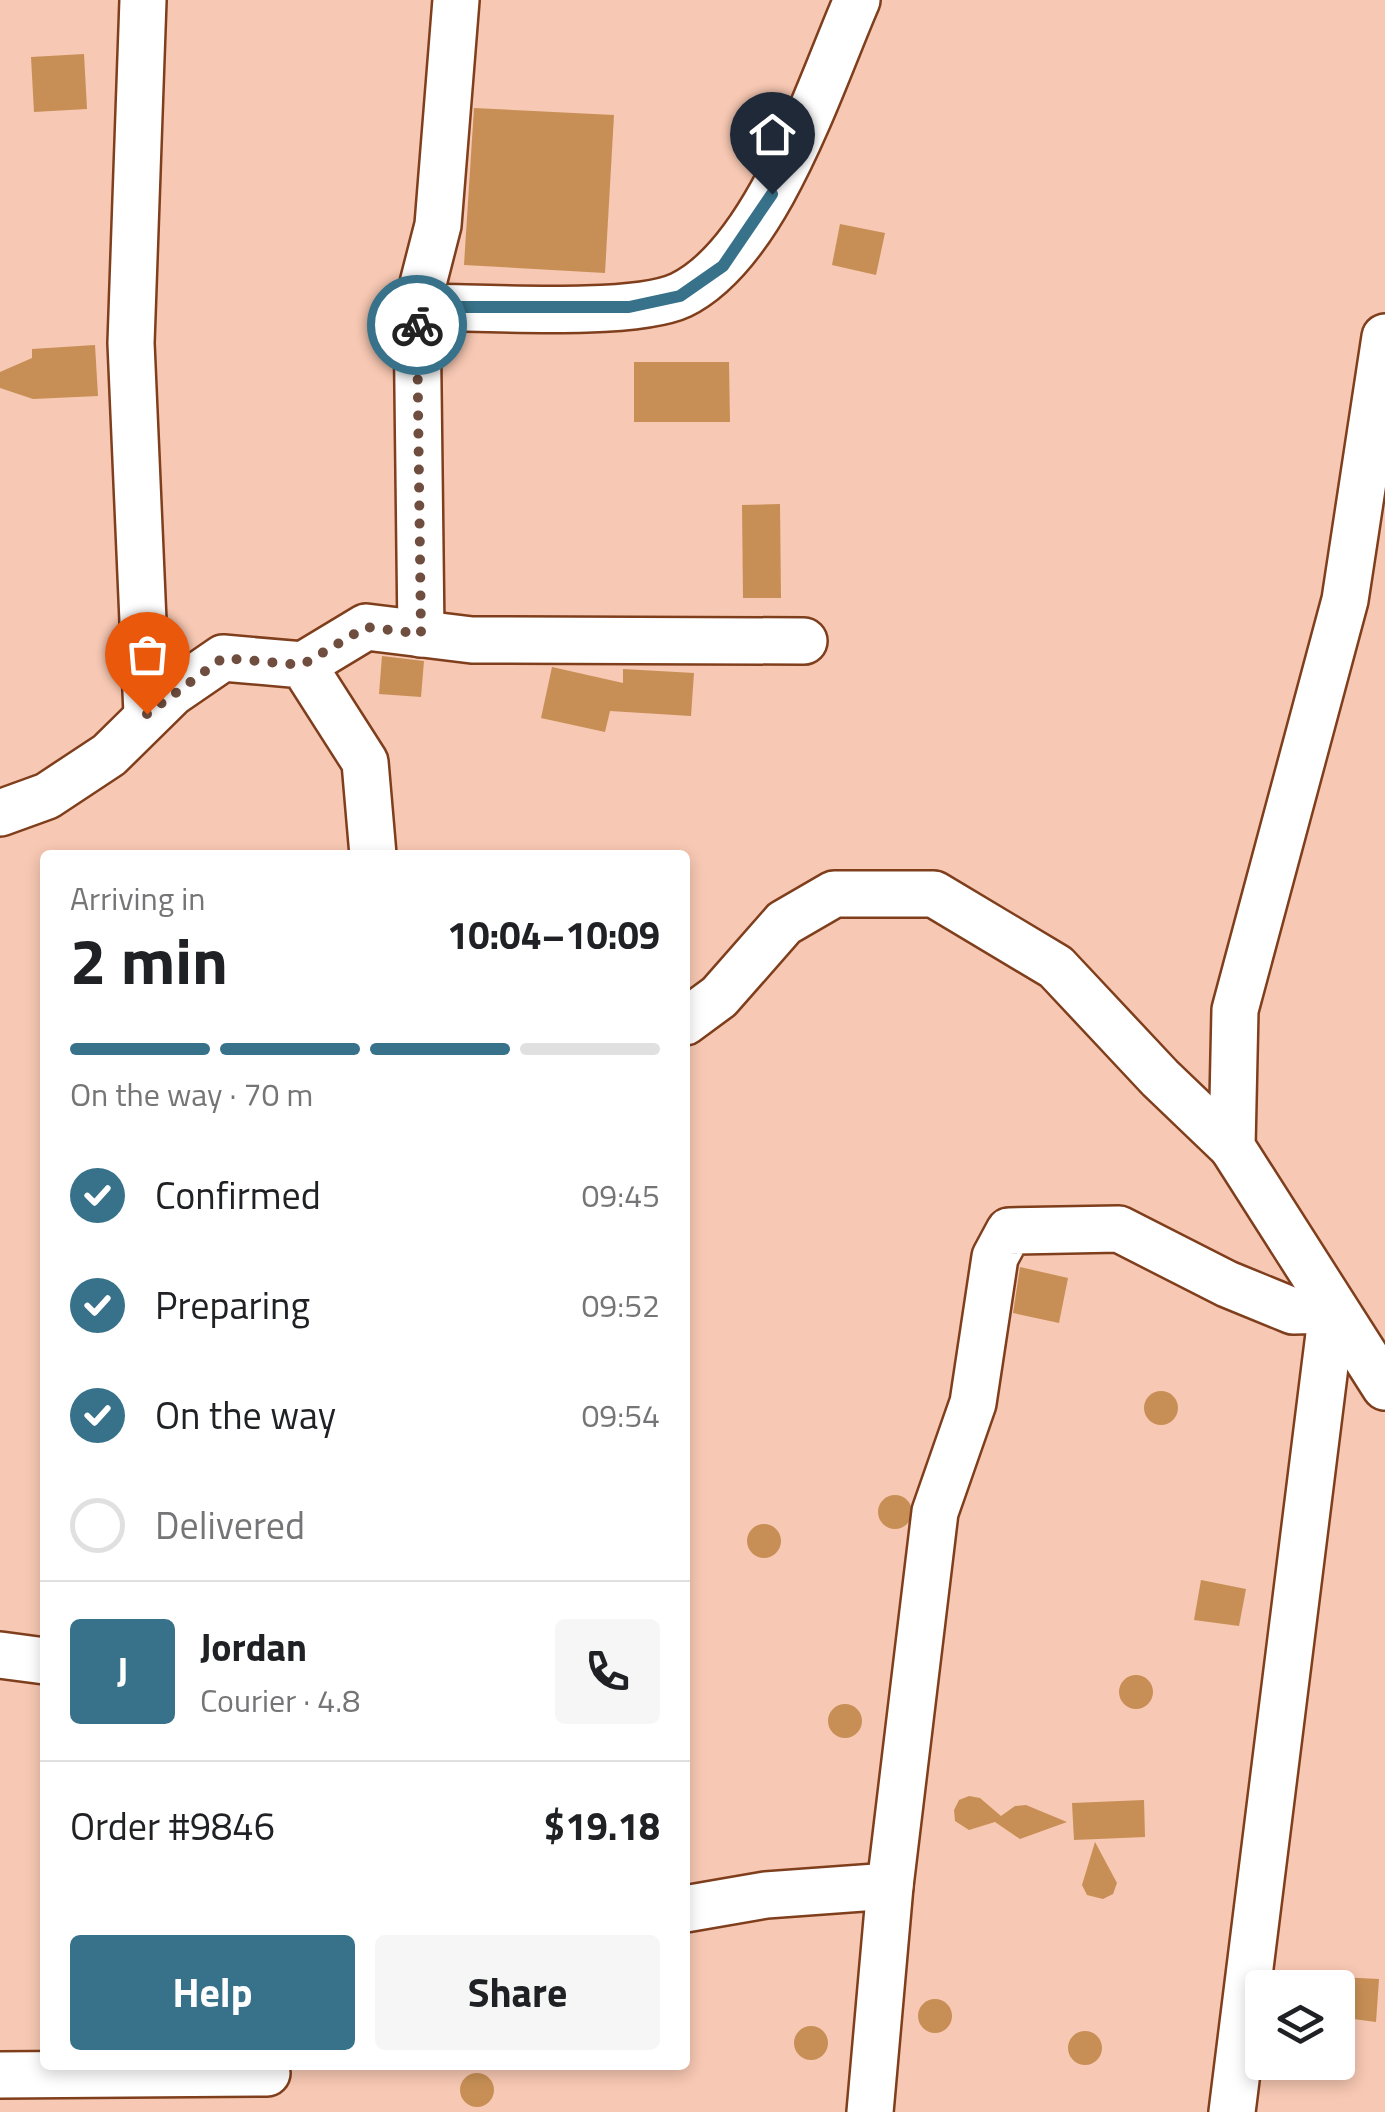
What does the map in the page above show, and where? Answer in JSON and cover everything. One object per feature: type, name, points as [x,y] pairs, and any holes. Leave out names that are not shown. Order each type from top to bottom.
[{"type":"street","points":[[143,0],[131,342],[147,714]]},
{"type":"street","points":[[421,634],[416,307],[438,225],[456,0]]},
{"type":"street","points":[[416,307],[629,307],[680,296],[723,266],[772,194],[857,0]]},
{"type":"street","points":[[1232,1147],[1235,1010],[1345,600],[1385,336]]},
{"type":"street","points":[[0,813],[47,796],[108,755],[147,714],[223,658],[302,665],[366,627],[472,640],[804,641]]},
{"type":"street","points":[[302,665],[365,762],[374,850]]},
{"type":"street","points":[[690,1018],[718,997],[784,923],[834,894],[934,894],[1056,968],[1232,1147],[1332,1310],[1385,1387]]},
{"type":"street","points":[[870,2112],[890,1886],[935,1512],[973,1403],[995,1256],[1009,1231],[1119,1229],[1227,1284],[1293,1310],[1332,1310]]},
{"type":"street","points":[[1232,2112],[1332,1310]]},
{"type":"street","points":[[0,1655],[40,1660]]},
{"type":"street","points":[[690,1908],[766,1894],[890,1886]]},
{"type":"street","points":[[0,2074],[266,2083]]},
{"type":"building","points":[[84,54],[87,109],[34,112],[31,57]]},
{"type":"building","points":[[474,108],[614,115],[605,273],[464,265]]},
{"type":"building","points":[[840,224],[885,233],[876,275],[832,265]]},
{"type":"building","points":[[95,345],[98,396],[33,399],[0,388],[0,372],[32,358],[32,349]]},
{"type":"building","points":[[634,362],[729,362],[730,422],[634,422]]},
{"type":"building","points":[[780,504],[781,598],[743,598],[742,505]]},
{"type":"building","points":[[382,656],[424,661],[421,697],[379,694]]},
{"type":"building","points":[[552,667],[623,683],[623,669],[694,673],[691,716],[610,711],[605,732],[541,718]]},
{"type":"building","points":[[1020,1267],[1068,1278],[1059,1323],[1013,1313]]},
{"type":"building","points":[[1161,1391],[1173,1396],[1178,1408],[1173,1420],[1161,1425],[1149,1420],[1144,1408],[1149,1396]]},
{"type":"building","points":[[895,1495],[907,1500],[912,1512],[907,1524],[895,1529],[883,1524],[878,1512],[883,1500]]},
{"type":"building","points":[[764,1524],[776,1529],[781,1541],[776,1553],[764,1558],[752,1553],[747,1541],[752,1529]]},
{"type":"building","points":[[1201,1580],[1246,1589],[1239,1626],[1194,1620]]},
{"type":"building","points":[[1136,1675],[1148,1680],[1153,1692],[1148,1704],[1136,1709],[1124,1704],[1119,1692],[1124,1680]]},
{"type":"building","points":[[845,1704],[857,1709],[862,1721],[857,1733],[845,1738],[833,1733],[828,1721],[833,1709]]},
{"type":"building","points":[[969,1796],[980,1798],[1001,1816],[1015,1806],[1026,1805],[1067,1822],[1020,1839],[995,1822],[969,1830],[955,1821],[954,1810],[959,1800]]},
{"type":"building","points":[[1144,1800],[1145,1837],[1074,1840],[1072,1803]]},
{"type":"building","points":[[1095,1842],[1117,1883],[1113,1894],[1103,1899],[1087,1895],[1082,1885]]},
{"type":"building","points":[[1355,1978],[1379,1979],[1376,2022],[1355,2019]]},
{"type":"building","points":[[935,1999],[947,2004],[952,2016],[947,2028],[935,2033],[923,2028],[918,2016],[923,2004]]},
{"type":"building","points":[[811,2026],[823,2031],[828,2043],[823,2055],[811,2060],[799,2055],[794,2043],[799,2031]]},
{"type":"building","points":[[1085,2031],[1097,2036],[1102,2048],[1097,2060],[1085,2065],[1073,2060],[1068,2048],[1073,2036]]},
{"type":"building","points":[[477,2073],[489,2078],[494,2090],[489,2102],[477,2107],[465,2102],[460,2090],[465,2078]]},
{"type":"way so far","points":[[147,714],[223,658],[302,665],[366,627],[421,634],[417,325]]},
{"type":"route","points":[[417,325],[416,307],[629,307],[680,296],[723,266],[772,194]]}]
